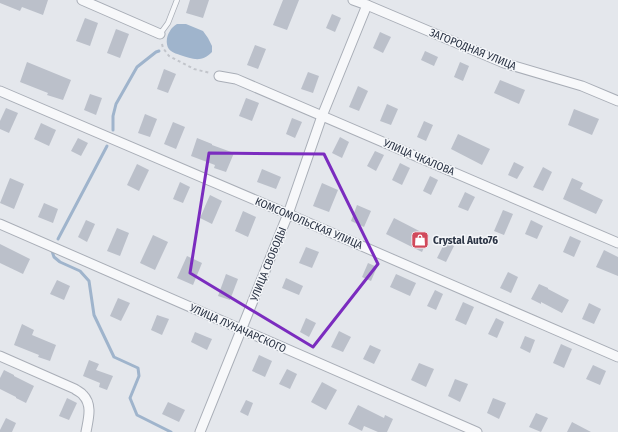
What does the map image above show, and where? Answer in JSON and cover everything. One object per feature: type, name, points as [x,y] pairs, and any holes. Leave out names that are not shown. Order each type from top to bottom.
[{"type":"street","points":[[82,0],[160,34]]},
{"type":"street","name":"ЗАГОРОДНАЯ УЛИЦА","points":[[353,0],[367,4],[504,64],[582,86],[618,101]]},
{"type":"street","name":"УЛИЦА СВОБОДЫ","points":[[200,432],[288,214],[322,116],[367,4]]},
{"type":"street","name":"УЛИЦА ЧКАЛОВА","points":[[219,76],[236,79],[618,243]]},
{"type":"street","name":"КОМСОМОЛЬСКАЯ УЛИЦА","points":[[0,91],[288,214],[618,358]]},
{"type":"street","name":"УЛИЦА ЛУНАЧАРСКОГО","points":[[0,224],[477,432]]},
{"type":"street","points":[[0,356],[75,389],[83,395],[88,403],[89,409],[86,432]]},
{"type":"lane","points":[[160,34],[168,23],[177,0]]},
{"type":"path","points":[[160,34],[164,48],[169,56],[194,69],[219,76]]},
{"type":"highlighted area","points":[[209,153],[324,154],[378,264],[313,347],[190,273]]},
{"type":"water","points":[[177,24],[186,24],[203,31],[212,46],[212,52],[204,58],[197,59],[172,52],[168,47],[167,38],[171,29]]},
{"type":"building","points":[[0,0],[48,0],[43,15],[22,7],[20,11],[0,3]]},
{"type":"building","points":[[190,0],[209,0],[203,18],[186,13]]},
{"type":"building","points":[[283,0],[299,0],[287,30],[273,25]]},
{"type":"building","points":[[332,14],[341,18],[335,32],[326,28]]},
{"type":"building","points":[[85,18],[98,23],[90,46],[76,41]]},
{"type":"building","points":[[116,29],[129,34],[120,58],[107,53]]},
{"type":"building","points":[[380,32],[391,37],[383,53],[373,48]]},
{"type":"building","points":[[255,45],[266,49],[258,69],[247,65]]},
{"type":"building","points":[[425,51],[438,57],[434,66],[421,60]]},
{"type":"building","points":[[27,62],[71,80],[63,100],[47,95],[48,93],[20,82]]},
{"type":"building","points":[[460,62],[469,66],[463,81],[454,77]]},
{"type":"building","points":[[164,69],[176,74],[168,93],[157,89]]},
{"type":"building","points":[[308,72],[319,76],[313,93],[301,89]]},
{"type":"building","points":[[500,80],[525,90],[519,104],[494,93]]},
{"type":"building","points":[[358,86],[368,91],[359,111],[349,107]]},
{"type":"building","points":[[90,94],[102,98],[96,115],[84,110]]},
{"type":"building","points":[[246,98],[259,103],[252,121],[239,116]]},
{"type":"building","points":[[387,104],[398,109],[391,125],[380,121]]},
{"type":"building","points":[[6,108],[18,113],[9,133],[0,129],[0,121]]},
{"type":"building","points":[[574,109],[599,119],[592,135],[568,125]]},
{"type":"building","points":[[145,114],[157,119],[150,137],[138,133]]},
{"type":"building","points":[[292,118],[302,122],[295,138],[286,134]]},
{"type":"building","points":[[424,121],[433,125],[426,141],[417,137]]},
{"type":"building","points":[[173,122],[185,127],[176,149],[164,144]]},
{"type":"building","points":[[41,123],[56,130],[49,146],[34,139]]},
{"type":"building","points":[[458,134],[490,149],[482,165],[451,149]]},
{"type":"building","points":[[340,137],[349,142],[342,158],[332,153]]},
{"type":"building","points":[[78,138],[88,143],[81,156],[71,151]]},
{"type":"building","points":[[197,138],[234,153],[226,172],[214,168],[215,165],[191,156]]},
{"type":"building","points":[[375,151],[384,155],[376,171],[367,166]]},
{"type":"building","points":[[514,162],[524,167],[517,179],[508,175]]},
{"type":"building","points":[[400,163],[410,168],[402,185],[392,180]]},
{"type":"building","points":[[137,164],[149,170],[139,191],[127,185]]},
{"type":"building","points":[[543,167],[552,172],[543,191],[533,187]]},
{"type":"building","points":[[262,169],[281,177],[276,189],[257,182]]},
{"type":"building","points":[[430,176],[438,180],[431,195],[423,191]]},
{"type":"building","points":[[10,178],[24,184],[14,209],[0,203]]},
{"type":"building","points":[[572,178],[583,183],[580,189],[603,200],[596,214],[563,199]]},
{"type":"building","points":[[180,182],[190,187],[183,203],[173,199]]},
{"type":"building","points":[[322,183],[338,190],[329,212],[313,206]]},
{"type":"building","points":[[465,192],[475,197],[468,211],[458,207]]},
{"type":"building","points":[[210,195],[222,201],[212,224],[200,218]]},
{"type":"building","points":[[44,203],[58,209],[53,223],[38,217]]},
{"type":"building","points":[[357,205],[371,211],[364,227],[351,221]]},
{"type":"building","points":[[503,210],[513,214],[504,235],[494,231]]},
{"type":"building","points":[[243,211],[256,217],[248,237],[235,231]]},
{"type":"building","points":[[394,218],[429,236],[422,252],[386,234]]},
{"type":"building","points":[[86,220],[95,224],[87,242],[78,237]]},
{"type":"building","points":[[531,220],[543,226],[537,239],[525,234]]},
{"type":"building","points":[[117,228],[129,233],[120,256],[107,251]]},
{"type":"building","points":[[153,235],[168,242],[155,270],[140,263]]},
{"type":"building","points":[[570,236],[581,241],[574,257],[563,252]]},
{"type":"building","points":[[445,242],[454,246],[446,262],[437,258]]},
{"type":"building","points":[[0,244],[30,259],[23,274],[0,263]]},
{"type":"building","points":[[306,247],[319,252],[312,268],[299,263]]},
{"type":"building","points":[[604,250],[618,257],[618,276],[596,267]]},
{"type":"building","points":[[187,256],[202,263],[193,285],[177,278]]},
{"type":"building","points":[[368,263],[377,267],[371,281],[362,277]]},
{"type":"building","points":[[508,272],[518,277],[511,293],[500,288]]},
{"type":"building","points":[[226,274],[238,279],[230,300],[218,296]]},
{"type":"building","points":[[396,274],[416,283],[410,296],[390,287]]},
{"type":"building","points":[[286,278],[303,286],[299,295],[282,288]]},
{"type":"building","points":[[57,280],[70,286],[64,300],[50,294]]},
{"type":"building","points":[[539,284],[569,300],[562,313],[541,302],[541,304],[531,299]]},
{"type":"building","points":[[435,290],[443,294],[436,310],[427,306]]},
{"type":"building","points":[[118,298],[130,303],[121,321],[110,316]]},
{"type":"building","points":[[463,302],[474,307],[466,325],[455,320]]},
{"type":"building","points":[[589,303],[601,309],[594,324],[582,319]]},
{"type":"building","points":[[157,315],[169,319],[162,335],[151,330]]},
{"type":"building","points":[[306,318],[316,323],[309,337],[300,332]]},
{"type":"building","points":[[496,318],[504,322],[497,338],[488,334]]},
{"type":"building","points":[[22,324],[34,330],[32,335],[56,345],[50,361],[38,357],[39,355],[14,345]]},
{"type":"building","points":[[339,331],[351,337],[343,352],[331,347]]},
{"type":"building","points":[[195,332],[212,339],[207,350],[191,342]]},
{"type":"building","points":[[525,336],[535,340],[530,353],[520,348]]},
{"type":"building","points":[[561,344],[572,349],[564,368],[553,363]]},
{"type":"building","points":[[370,345],[381,350],[374,364],[363,359]]},
{"type":"building","points":[[259,355],[272,361],[265,377],[252,371]]},
{"type":"building","points":[[89,360],[99,364],[96,370],[113,376],[107,390],[99,387],[100,383],[83,376]]},
{"type":"building","points":[[419,363],[434,369],[426,387],[411,380]]},
{"type":"building","points":[[593,365],[606,371],[600,385],[586,379]]},
{"type":"building","points":[[287,369],[297,374],[290,389],[279,384]]},
{"type":"building","points":[[4,370],[34,386],[26,403],[0,389],[0,378]]},
{"type":"building","points":[[455,379],[468,384],[460,402],[448,396]]},
{"type":"building","points":[[322,382],[337,390],[326,410],[311,402]]},
{"type":"building","points":[[67,398],[77,403],[69,420],[59,416]]},
{"type":"building","points":[[493,398],[506,403],[499,419],[487,413]]},
{"type":"building","points":[[246,400],[253,403],[248,416],[240,412]]},
{"type":"building","points":[[168,402],[185,410],[179,422],[162,414]]},
{"type":"building","points":[[358,405],[384,418],[385,415],[393,419],[387,432],[378,432],[364,426],[362,431],[348,424]]},
{"type":"building","points":[[536,413],[548,418],[541,432],[529,427]]},
{"type":"building","points":[[6,418],[16,423],[12,432],[0,432],[0,430]]},
{"type":"building","points":[[572,422],[591,432],[567,432]]},
{"type":"waterway","points":[[113,130],[113,116],[116,104],[137,67],[159,51]]},
{"type":"waterway","points":[[58,239],[107,146]]},
{"type":"waterway","points":[[52,251],[54,257],[60,262],[80,271],[89,281],[94,315],[114,357],[138,368],[139,376],[130,398],[137,415],[171,432]]},
{"type":"place","name":"Crystal Auto76","points":[[420,240]]}]
